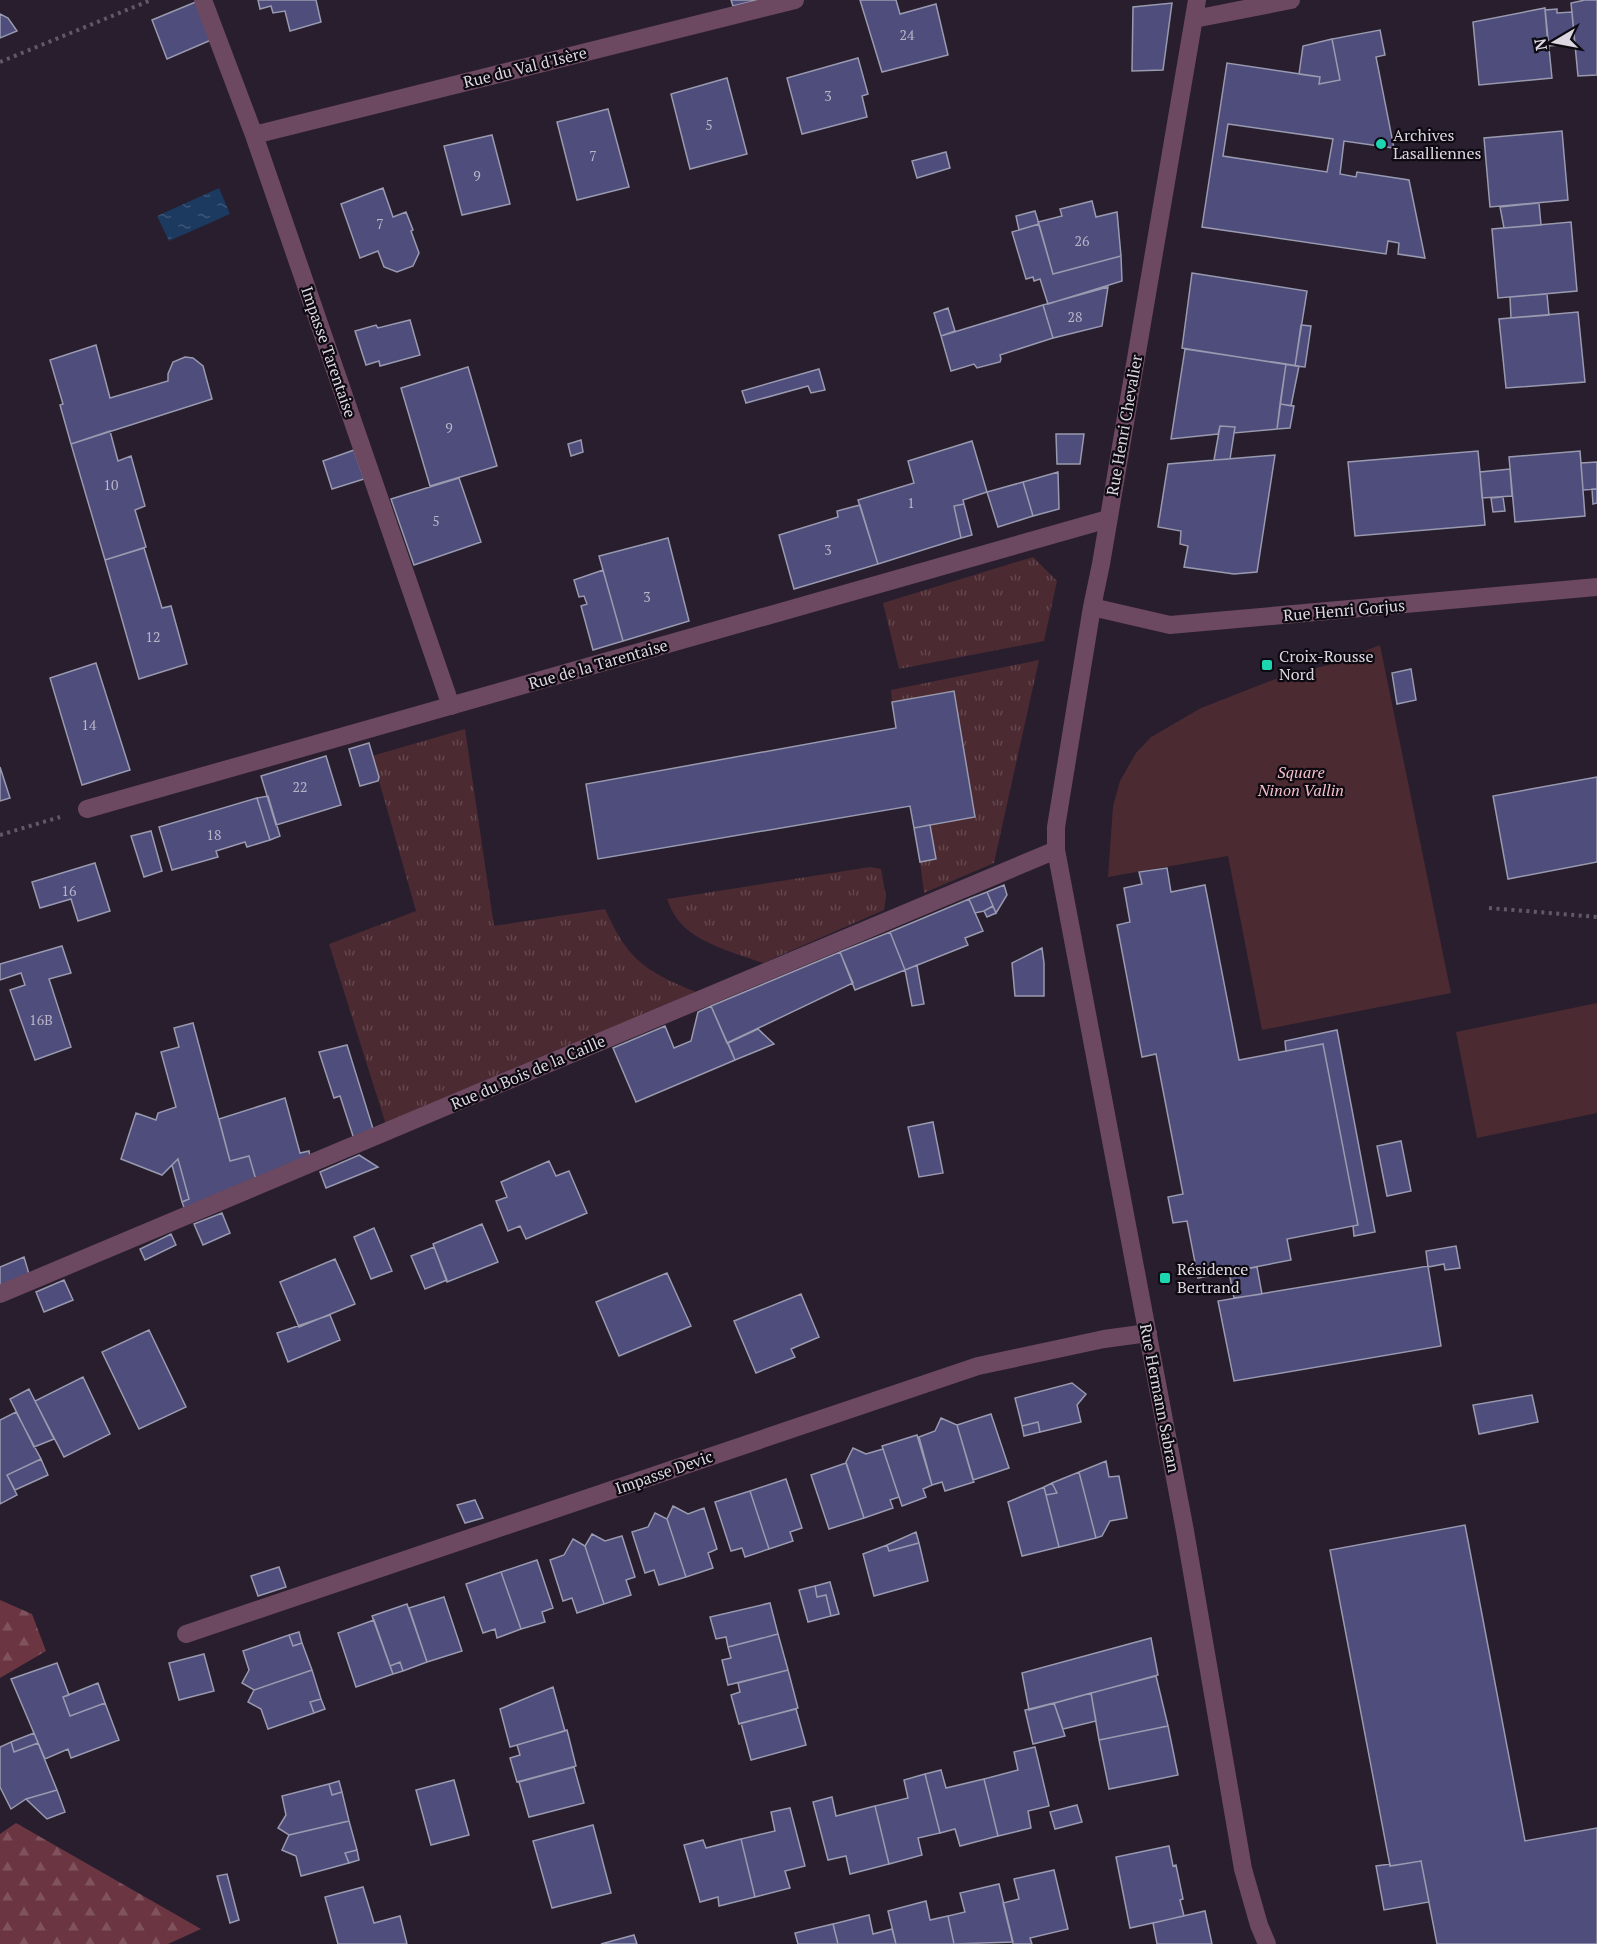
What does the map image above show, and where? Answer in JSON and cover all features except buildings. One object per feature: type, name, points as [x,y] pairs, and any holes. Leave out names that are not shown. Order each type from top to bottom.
[{"type":"street","name":"Impasse Tarentaise","points":[[203,0],[254,135],[451,705]]},
{"type":"street","name":"Rue du Val d'Isère","points":[[254,135],[795,0]]},
{"type":"street","name":"Rue Henri Chevalier","points":[[1056,850],[1056,827],[1092,607],[1197,0]]},
{"type":"street","points":[[1194,19],[1291,0]]},
{"type":"street","name":"Rue de la Tarentaise","points":[[87,809],[1108,519]]},
{"type":"street","name":"Rue Henri Gorjus","points":[[1092,607],[1170,625],[1597,587]]},
{"type":"street","name":"Rue du Bois de la Caille","points":[[0,1294],[1056,850]]},
{"type":"street","name":"Rue Hermann Sabran","points":[[1056,850],[1187,1542],[1243,1869],[1259,1925],[1267,1944]]},
{"type":"street","name":"Impasse Devic","points":[[186,1634],[978,1366],[1104,1339],[1148,1333]]},
{"type":"path","points":[[0,62],[151,0]]},
{"type":"path","points":[[0,835],[87,809]]},
{"type":"path","points":[[1489,908],[1597,917]]},
{"type":"green space","points":[[1033,557],[1057,581],[1044,641],[899,669],[883,603]]},
{"type":"green space","name":"Square Ninon Vallin","points":[[1380,645],[1451,993],[1262,1030],[1228,856],[1108,877],[1113,806],[1120,781],[1136,753],[1151,737],[1201,708],[1278,678],[1332,664]]},
{"type":"green space","points":[[1039,660],[994,863],[924,893],[920,862],[936,859],[930,825],[975,816],[954,691],[892,702],[891,690]]},
{"type":"green space","points":[[465,729],[494,926],[605,909],[622,941],[640,962],[664,977],[696,992],[386,1125],[329,944],[416,911],[372,756]]},
{"type":"green space","points":[[870,867],[881,869],[886,897],[884,910],[763,963],[694,935],[678,920],[667,899]]},
{"type":"green space","points":[[1597,1003],[1597,1113],[1477,1138],[1456,1032]]},
{"type":"green space","points":[[0,1600],[32,1614],[46,1651],[0,1678]]},
{"type":"green space","points":[[16,1823],[201,1929],[168,1944],[0,1944],[0,1834]]},
{"type":"water","points":[[219,188],[230,214],[169,241],[157,216]]},
{"type":"place","name":"Archives Lasalliennes","points":[[1381,144]]},
{"type":"place","name":"Croix-Rousse Nord","points":[[1267,665]]},
{"type":"place","name":"Résidence Bertrand","points":[[1165,1278]]}]
